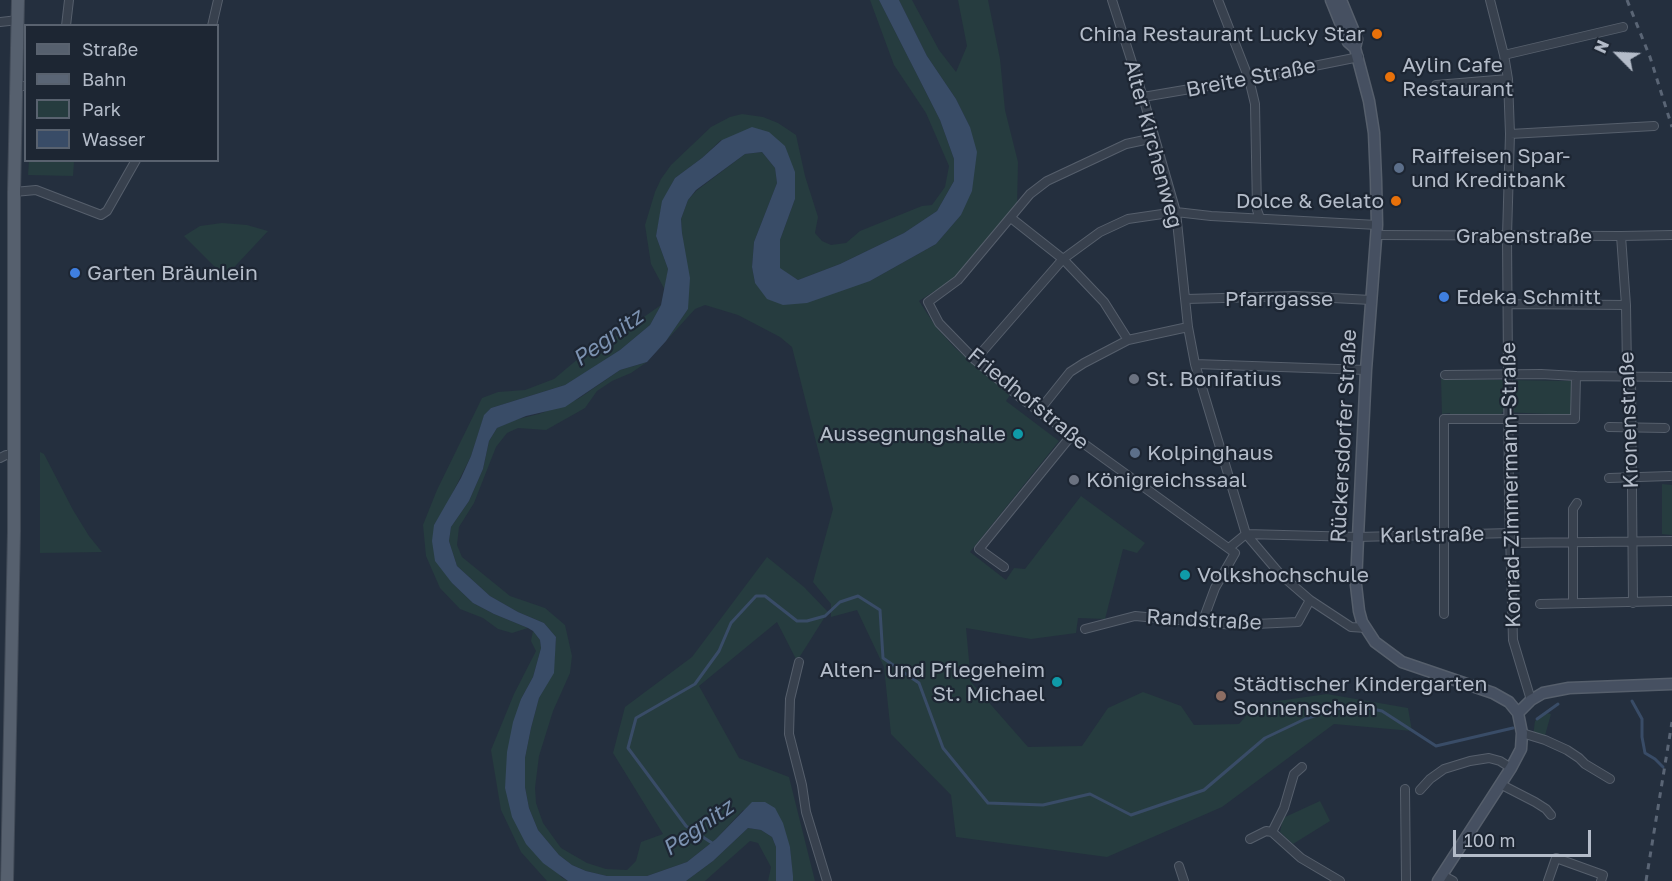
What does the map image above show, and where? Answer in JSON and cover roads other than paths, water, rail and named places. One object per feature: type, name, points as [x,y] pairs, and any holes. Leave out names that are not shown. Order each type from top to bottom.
[{"type":"main road","points":[[7,881],[12,625],[14,192],[21,86],[18,0]]},
{"type":"main road","name":"Rückersdorfer Straße","points":[[1331,0],[1348,42],[1357,52]]},
{"type":"main road","name":"Rückersdorfer Straße","points":[[1341,0],[1357,39],[1357,52],[1374,133],[1376,230],[1358,537],[1356,585],[1359,611],[1375,642],[1402,662],[1493,693],[1509,702],[1519,717]]},
{"type":"main road","points":[[1440,878],[1502,785],[1521,749],[1522,733],[1519,717],[1531,700],[1543,693],[1569,688],[1672,684]]},
{"type":"street","points":[[66,24],[69,0]]},
{"type":"street","points":[[212,24],[218,0]]},
{"type":"street","name":"Alter Kirchenweg","points":[[1112,0],[1176,212],[1188,327],[1195,364],[1246,534]]},
{"type":"street","points":[[1218,0],[1249,79],[1255,104],[1257,210],[1260,218]]},
{"type":"street","name":"Konrad-Zimmermann-Straße","points":[[1491,0],[1508,79],[1510,134],[1507,236],[1513,640],[1531,700]]},
{"type":"street","points":[[0,22],[18,20]]},
{"type":"street","points":[[1504,55],[1623,27]]},
{"type":"street","name":"Breite Straße","points":[[1143,97],[1249,79],[1357,52]]},
{"type":"street","points":[[1436,85],[1508,79]]},
{"type":"street","points":[[1510,134],[1654,126]]},
{"type":"street","points":[[1128,340],[1104,302],[1063,259],[1011,218],[1030,194],[1047,181],[1126,144],[1154,138]]},
{"type":"street","points":[[14,192],[36,190],[101,215],[106,211],[135,162]]},
{"type":"street","name":"Grabenstraße","points":[[975,360],[1063,259],[1100,232],[1128,219],[1176,212],[1376,230],[1507,236],[1672,235]]},
{"type":"street","name":"Friedhofstraße","points":[[1011,218],[958,280],[928,302],[939,323],[975,360],[1038,412],[1207,535],[1229,548]]},
{"type":"street","name":"Kronenstraße","points":[[1621,236],[1626,306],[1627,371],[1631,377],[1633,603]]},
{"type":"street","name":"Pfarrgasse","points":[[1186,299],[1295,296],[1371,300]]},
{"type":"street","points":[[1509,304],[1626,306]]},
{"type":"street","points":[[1038,412],[1071,372],[1084,363],[1128,340],[1188,327]]},
{"type":"street","points":[[1195,364],[1366,370]]},
{"type":"street","points":[[1446,375],[1672,377]]},
{"type":"street","points":[[1444,614],[1444,419],[1575,419],[1576,376]]},
{"type":"street","points":[[1609,427],[1665,428]]},
{"type":"street","points":[[1004,567],[979,549],[1071,436]]},
{"type":"street","points":[[0,458],[13,455]]},
{"type":"street","points":[[1609,478],[1670,476]]},
{"type":"street","points":[[1573,603],[1573,509],[1577,503]]},
{"type":"street","points":[[1202,622],[1215,588],[1235,553],[1229,548],[1246,534],[1280,574],[1310,600],[1351,627],[1366,628]]},
{"type":"street","name":"Karlstraße","points":[[1246,534],[1358,537],[1444,534],[1573,543],[1672,541]]},
{"type":"street","name":"Randstraße","points":[[1085,629],[1136,616],[1234,625],[1298,622],[1310,600]]},
{"type":"street","points":[[1540,604],[1671,601]]},
{"type":"street","points":[[799,662],[790,699],[789,734],[802,785],[806,812],[827,881]]},
{"type":"street","points":[[1522,733],[1567,750],[1610,779]]},
{"type":"street","points":[[1420,790],[1444,769],[1470,761],[1489,758],[1500,761],[1511,768]]},
{"type":"street","points":[[1272,832],[1290,791],[1294,774],[1302,767]]},
{"type":"street","points":[[1502,785],[1535,802],[1546,809],[1551,816]]},
{"type":"street","points":[[1404,789],[1406,881]]},
{"type":"street","points":[[1250,839],[1266,831],[1272,832],[1301,858],[1340,881]]},
{"type":"street","points":[[1548,881],[1556,858],[1603,875],[1601,881]]},
{"type":"street","points":[[1179,866],[1184,881]]},
{"type":"street","points":[[1440,878],[1453,881]]},
{"type":"water","points":[[879,0],[899,0],[927,56],[956,99],[970,127],[977,152],[972,191],[961,215],[936,244],[870,281],[807,303],[783,305],[767,299],[755,283],[752,267],[754,242],[777,183],[775,168],[762,152],[745,154],[696,190],[688,200],[681,219],[690,278],[688,309],[666,341],[647,362],[620,370],[565,407],[526,416],[497,428],[489,441],[483,469],[469,501],[451,527],[449,541],[457,566],[490,596],[544,623],[556,637],[554,673],[539,698],[531,728],[525,758],[525,787],[529,808],[538,830],[559,855],[572,865],[586,871],[607,876],[647,876],[687,862],[716,839],[752,802],[765,802],[775,808],[783,823],[790,847],[793,876],[793,881],[776,881],[776,847],[772,837],[761,830],[748,828],[713,861],[686,881],[568,881],[543,863],[526,844],[512,817],[505,788],[507,752],[513,722],[521,699],[533,677],[541,648],[540,640],[528,628],[473,603],[452,583],[435,561],[432,541],[434,525],[461,478],[471,456],[484,415],[491,408],[565,385],[620,350],[650,325],[661,305],[668,269],[656,236],[662,201],[675,178],[722,140],[752,127],[769,132],[785,146],[795,172],[795,199],[780,240],[780,268],[798,280],[840,264],[904,233],[937,211],[954,181],[954,159],[940,120]]},
{"type":"waterway","name":"Pegnitz","points":[[712,843],[686,826],[628,748],[636,718],[695,684],[719,651],[731,623],[756,596],[765,596],[797,621],[825,616],[840,602],[858,596],[880,610],[883,658],[919,683],[943,748],[988,803],[1043,805],[1090,794],[1131,815],[1204,790],[1265,738],[1305,719],[1336,709],[1358,706],[1382,711],[1436,746],[1513,728]]},
{"type":"waterway","points":[[1632,701],[1642,719],[1645,753],[1663,767]]},
{"type":"waterway","points":[[1537,719],[1558,704]]},
{"type":"railway","points":[[1627,0],[1650,57],[1672,127]]},
{"type":"railway","points":[[1646,881],[1672,722]]},
{"type":"place","name":"China Restaurant Lucky Star","points":[[1377,34]]},
{"type":"place","name":"Aylin Cafe Restaurant","points":[[1390,77]]},
{"type":"place","name":"Raiffeisen Spar- und Kreditbank","points":[[1399,168]]},
{"type":"place","name":"Dolce & Gelato","points":[[1396,201]]},
{"type":"place","name":"Garten Bräunlein","points":[[75,273]]},
{"type":"place","name":"Edeka Schmitt","points":[[1444,297]]},
{"type":"place","name":"St. Bonifatius","points":[[1134,379]]},
{"type":"place","name":"Aussegnungshalle","points":[[1018,434]]},
{"type":"place","name":"Kolpinghaus","points":[[1135,453]]},
{"type":"place","name":"Königreichssaal","points":[[1074,480]]},
{"type":"place","name":"Volkshochschule","points":[[1185,575]]},
{"type":"place","name":"Alten- und Pflegeheim St. Michael","points":[[1057,682]]},
{"type":"place","name":"Städtischer Kindergarten Sonnenschein","points":[[1221,696]]}]
